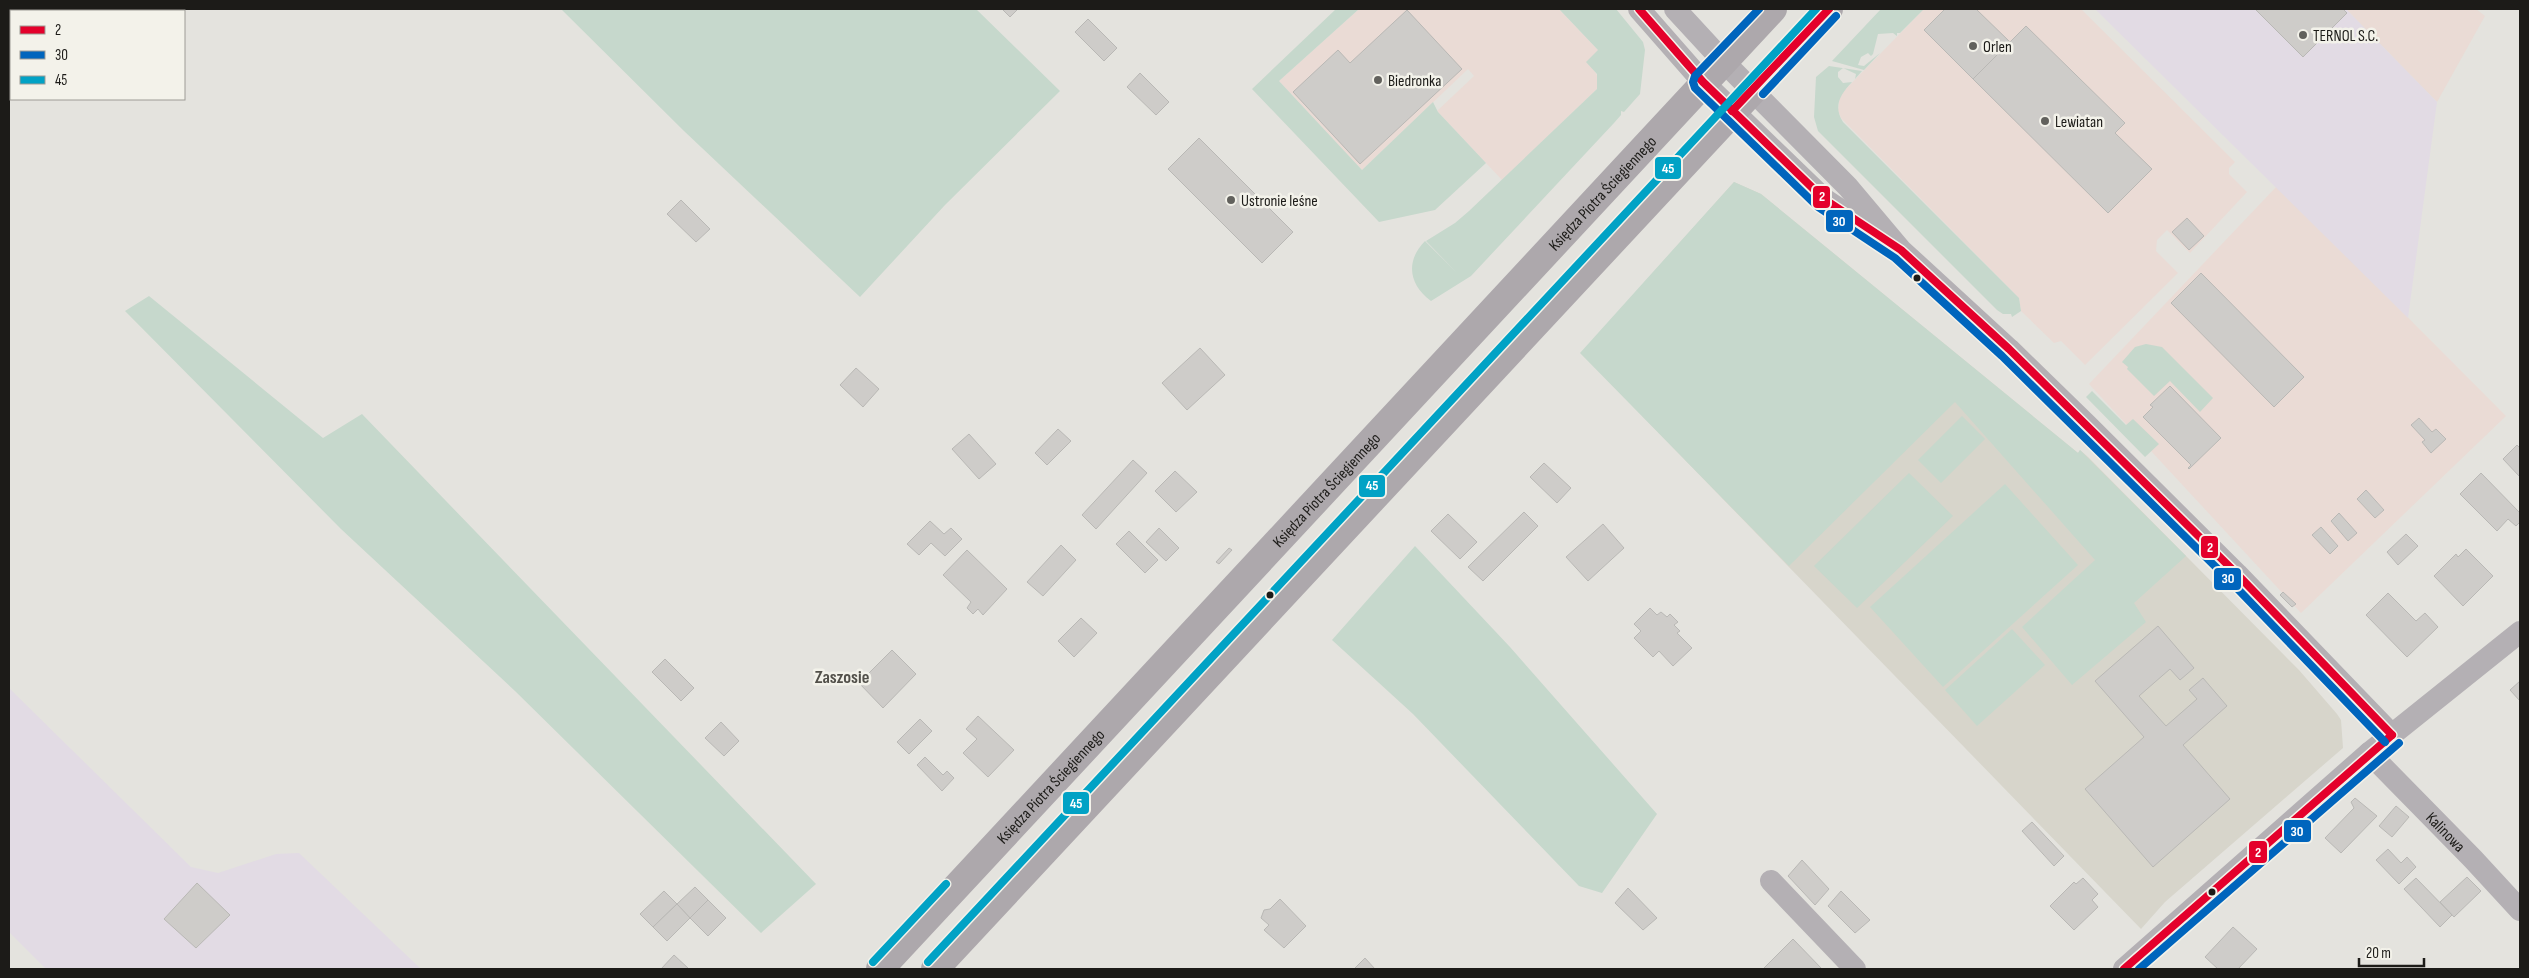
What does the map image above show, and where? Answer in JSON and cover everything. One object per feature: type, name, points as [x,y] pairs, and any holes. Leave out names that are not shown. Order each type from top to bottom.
[{"type":"main road","name":"Księdza Piotra Ściegiennego","points":[[880,969],[1703,82],[1773,9]]},
{"type":"main road","points":[[935,969],[1830,9]]},
{"type":"street","points":[[1639,9],[1732,112],[1824,198],[1901,250]]},
{"type":"street","points":[[1675,9],[1723,61],[1848,187],[1901,250],[2009,349],[2238,574],[2392,735]]},
{"type":"street","points":[[2124,969],[2370,753],[2520,632]]},
{"type":"street","name":"Kalinowa","points":[[2370,753],[2520,910]]},
{"type":"street","points":[[1771,881],[1856,969]]},
{"type":"shaded area","points":[[1359,9],[1559,9],[1598,50],[1592,67],[1598,77],[1597,89],[1502,180],[1437,111],[1474,76],[1468,69],[1362,170],[1279,81]]},
{"type":"shaded area","points":[[1924,9],[2081,9],[2235,162],[2229,168],[2229,174],[2247,192],[2190,253],[2167,230],[2157,240],[2156,251],[2178,273],[2085,365],[2061,341],[2054,343],[2021,311],[2019,298],[1841,118],[1838,110],[1840,95]]},
{"type":"shaded area","points":[[2095,9],[2346,9],[2437,102],[2408,318]]},
{"type":"shaded area","points":[[2346,9],[2476,9],[2485,16],[2437,102]]},
{"type":"shaded area","points":[[1734,182],[1761,194],[2078,453],[2080,450],[2088,457],[2299,670],[2341,720],[2343,748],[2165,902],[2141,929],[1581,353]]},
{"type":"shaded area","points":[[2277,186],[2506,416],[2301,613],[2089,384]]},
{"type":"shaded area","points":[[9,688],[191,867],[218,873],[276,854],[299,853],[421,969],[46,969],[9,932]]},
{"type":"green space","points":[[561,9],[976,9],[1060,91],[945,205],[860,297],[684,131]]},
{"type":"green space","points":[[1336,9],[1359,9],[1279,81],[1362,170],[1433,102],[1438,112],[1486,163],[1435,210],[1379,222],[1252,89]]},
{"type":"green space","points":[[1559,9],[1616,9],[1643,42],[1645,50],[1640,94],[1624,112],[1621,111],[1621,115],[1614,123],[1471,276],[1431,301],[1418,288],[1412,272],[1414,257],[1425,241],[1457,273],[1426,241],[1455,223],[1469,211],[1597,89],[1597,74],[1586,62],[1598,50]]},
{"type":"green space","points":[[1881,9],[1924,9],[1900,33],[1897,33],[1897,36],[1893,33],[1878,34],[1873,54],[1871,56],[1868,53],[1861,57],[1858,65],[1864,66],[1880,53],[1864,70],[1832,61]]},
{"type":"green space","points":[[1829,66],[1843,68],[1838,72],[1838,77],[1843,83],[1852,82],[1844,91],[1839,101],[1838,106],[1843,122],[2019,298],[2021,311],[2012,317],[2011,314],[2003,314],[1997,310],[1818,131],[1814,117],[1816,77]]},
{"type":"green space","points":[[1843,68],[1862,71],[1855,79],[1856,74]]},
{"type":"green space","points":[[1734,182],[1761,194],[2078,453],[2080,450],[2186,556],[2134,603],[2146,622],[2072,685],[2022,627],[2095,560],[1955,402],[1789,566],[1580,353]]},
{"type":"green space","points":[[149,296],[323,438],[362,414],[816,884],[761,933],[515,691],[341,529],[125,311]]},
{"type":"green space","points":[[2146,344],[2162,347],[2213,398],[2200,412],[2170,381],[2154,396],[2127,369],[2128,367],[2122,362],[2135,347]]},
{"type":"green space","points":[[2092,391],[2126,425],[2133,419],[2159,444],[2145,457],[2086,397]]},
{"type":"green space","points":[[1962,416],[1985,439],[1941,483],[1918,460]]},
{"type":"green space","points":[[1909,473],[1953,516],[1857,608],[1814,566]]},
{"type":"green space","points":[[2005,484],[2078,565],[1943,687],[1870,607]]},
{"type":"green space","points":[[1415,546],[1510,647],[1657,814],[1602,893],[1579,886],[1413,714],[1332,640]]},
{"type":"green space","points":[[2012,629],[2045,665],[1977,726],[1945,690]]},
{"type":"building","points":[[1002,9],[1018,9],[1010,17]]},
{"type":"building","name":"Orlen","points":[[1945,9],[1976,9],[2010,42],[1973,79],[1924,30]]},
{"type":"building","name":"TERNOL S.C.","points":[[2255,9],[2343,9],[2347,13],[2303,57]]},
{"type":"building","name":"Biedronka","points":[[1407,10],[1462,69],[1360,164],[1293,92],[1338,50],[1350,63]]},
{"type":"building","points":[[1088,19],[1117,48],[1104,61],[1075,32]]},
{"type":"building","points":[[2026,26],[2125,123],[2115,133],[2152,169],[2108,213],[1973,79]]},
{"type":"building","points":[[1140,73],[1169,102],[1156,115],[1127,87]]},
{"type":"building","name":"Ustronie leśne","points":[[1199,138],[1293,232],[1262,263],[1168,169]]},
{"type":"building","points":[[681,200],[710,229],[696,242],[667,214]]},
{"type":"building","points":[[2187,218],[2204,236],[2189,250],[2172,232]]},
{"type":"building","points":[[2201,273],[2304,377],[2274,407],[2171,303]]},
{"type":"building","points":[[1200,348],[1225,375],[1187,410],[1162,383]]},
{"type":"building","points":[[856,368],[879,389],[863,407],[840,385]]},
{"type":"building","points":[[2170,386],[2221,438],[2189,469],[2191,465],[2143,417],[2153,407],[2150,405]]},
{"type":"building","points":[[2419,418],[2432,432],[2436,429],[2446,439],[2431,453],[2422,442],[2425,440],[2411,425]]},
{"type":"building","points":[[1058,429],[1071,441],[1047,465],[1035,453]]},
{"type":"building","points":[[969,434],[996,464],[979,479],[952,449]]},
{"type":"building","points":[[2517,445],[2520,448],[2520,477],[2503,459]]},
{"type":"building","points":[[1133,460],[1147,473],[1096,529],[1082,515]]},
{"type":"building","points":[[1544,463],[1571,488],[1557,503],[1530,477]]},
{"type":"building","points":[[1175,471],[1197,492],[1176,512],[1155,491]]},
{"type":"building","points":[[2481,473],[2520,513],[2520,522],[2516,526],[2508,519],[2497,531],[2460,494]]},
{"type":"building","points":[[2366,490],[2384,510],[2375,518],[2357,499]]},
{"type":"building","points":[[1524,512],[1538,526],[1483,581],[1468,567]]},
{"type":"building","points":[[2339,513],[2357,533],[2348,541],[2331,521]]},
{"type":"building","points":[[1448,514],[1477,542],[1460,559],[1431,531]]},
{"type":"building","points":[[930,521],[944,534],[951,528],[962,539],[945,556],[931,543],[919,555],[907,544]]},
{"type":"building","points":[[1603,524],[1624,548],[1588,581],[1566,557]]},
{"type":"building","points":[[2321,527],[2338,546],[2330,554],[2312,535]]},
{"type":"building","points":[[1159,528],[1179,548],[1166,561],[1146,542]]},
{"type":"building","points":[[1129,531],[1158,560],[1145,573],[1116,544]]},
{"type":"building","points":[[2406,534],[2418,546],[2398,565],[2387,552]]},
{"type":"building","points":[[1061,545],[1076,560],[1043,596],[1027,582]]},
{"type":"building","points":[[1229,548],[1232,550],[1219,564],[1216,562]]},
{"type":"building","points":[[2466,549],[2493,576],[2463,606],[2434,576],[2456,554],[2458,557]]},
{"type":"building","points":[[967,550],[1007,589],[983,615],[978,609],[973,614],[967,608],[971,602],[943,575]]},
{"type":"building","points":[[2283,592],[2296,604],[2292,607],[2280,595]]},
{"type":"building","points":[[2388,593],[2416,621],[2425,613],[2438,627],[2407,657],[2366,615]]},
{"type":"building","points":[[1650,608],[1657,615],[1661,612],[1667,617],[1670,614],[1678,622],[1674,625],[1680,631],[1677,633],[1692,648],[1673,666],[1659,651],[1653,657],[1634,638],[1641,631],[1634,624]]},
{"type":"building","points":[[1081,618],[1097,633],[1074,657],[1058,641]]},
{"type":"building","points":[[2158,626],[2194,668],[2180,680],[2170,669],[2139,696],[2166,726],[2197,699],[2189,690],[2203,678],[2227,706],[2183,745],[2230,799],[2153,867],[2085,789],[2144,737],[2095,681]]},
{"type":"building","points":[[892,650],[916,674],[883,708],[859,683]]},
{"type":"building","points":[[665,659],[694,688],[681,701],[652,672]]},
{"type":"building","points":[[2520,681],[2520,701],[2510,690]]},
{"type":"building","points":[[978,716],[1014,750],[988,777],[963,753],[977,739],[966,729]]},
{"type":"building","points":[[920,719],[932,731],[909,754],[897,742]]},
{"type":"building","points":[[721,722],[739,741],[724,756],[705,738]]},
{"type":"building","points":[[925,757],[943,775],[947,771],[954,778],[942,791],[917,765]]},
{"type":"building","points":[[2355,798],[2377,816],[2341,853],[2325,838],[2354,808],[2351,802]]},
{"type":"building","points":[[2396,806],[2409,817],[2392,837],[2379,826]]},
{"type":"building","points":[[2032,822],[2064,856],[2054,866],[2022,831]]},
{"type":"building","points":[[2388,849],[2401,863],[2407,857],[2416,867],[2399,884],[2376,860]]},
{"type":"building","points":[[1802,860],[1829,889],[1815,905],[1788,876]]},
{"type":"building","points":[[2467,877],[2481,891],[2454,917],[2440,902]]},
{"type":"building","points":[[2083,878],[2098,894],[2092,900],[2098,907],[2074,930],[2050,906],[2074,882],[2076,884]]},
{"type":"building","points":[[2416,878],[2452,915],[2440,927],[2404,889]]},
{"type":"building","points":[[197,883],[230,915],[196,948],[164,919]]},
{"type":"building","points":[[695,887],[708,900],[690,918],[677,904]]},
{"type":"building","points":[[1628,888],[1657,918],[1643,930],[1615,903]]},
{"type":"building","points":[[664,891],[677,904],[653,927],[640,914]]},
{"type":"building","points":[[1841,891],[1870,920],[1855,933],[1828,906]]},
{"type":"building","points":[[1280,899],[1306,926],[1284,948],[1264,930],[1269,925],[1261,918],[1264,910],[1270,909]]},
{"type":"building","points":[[708,900],[726,918],[708,936],[690,918]]},
{"type":"building","points":[[677,904],[690,918],[667,941],[653,927]]},
{"type":"building","points":[[2233,927],[2257,949],[2238,969],[2218,969],[2205,957]]},
{"type":"building","points":[[1793,939],[1822,969],[1763,969]]},
{"type":"building","points":[[674,955],[689,969],[661,969]]},
{"type":"building","points":[[1365,958],[1375,969],[1354,969]]},
{"type":"transit line","name":"2","points":[[1639,9],[1703,82],[1824,199],[1901,250],[2009,349],[2237,574],[2392,735]]},
{"type":"transit line","name":"30","points":[[1759,9],[1695,76],[1693,82],[1695,88],[1818,207],[1895,258],[2002,356],[2230,581],[2385,742]]},
{"type":"transit line","name":"45","points":[[928,962],[1816,9]]},
{"type":"transit line","name":"2","points":[[1732,111],[1829,9]]},
{"type":"transit line","name":"30","points":[[1763,94],[1836,16]]},
{"type":"transit line","name":"2","points":[[2124,969],[2392,735]]},
{"type":"transit line","name":"30","points":[[2139,969],[2399,743]]},
{"type":"transit line","name":"45","points":[[873,962],[946,884]]},
{"type":"place","name":"TERNOL S.C.","points":[[2303,35]]},
{"type":"place","name":"Orlen","points":[[1973,46]]},
{"type":"place","name":"Biedronka","points":[[1378,80]]},
{"type":"place","name":"Lewiatan","points":[[2045,121]]},
{"type":"place","name":"Ustronie leśne","points":[[1231,200]]},
{"type":"district","name":"Zaszosie","points":[[842,677]]}]
